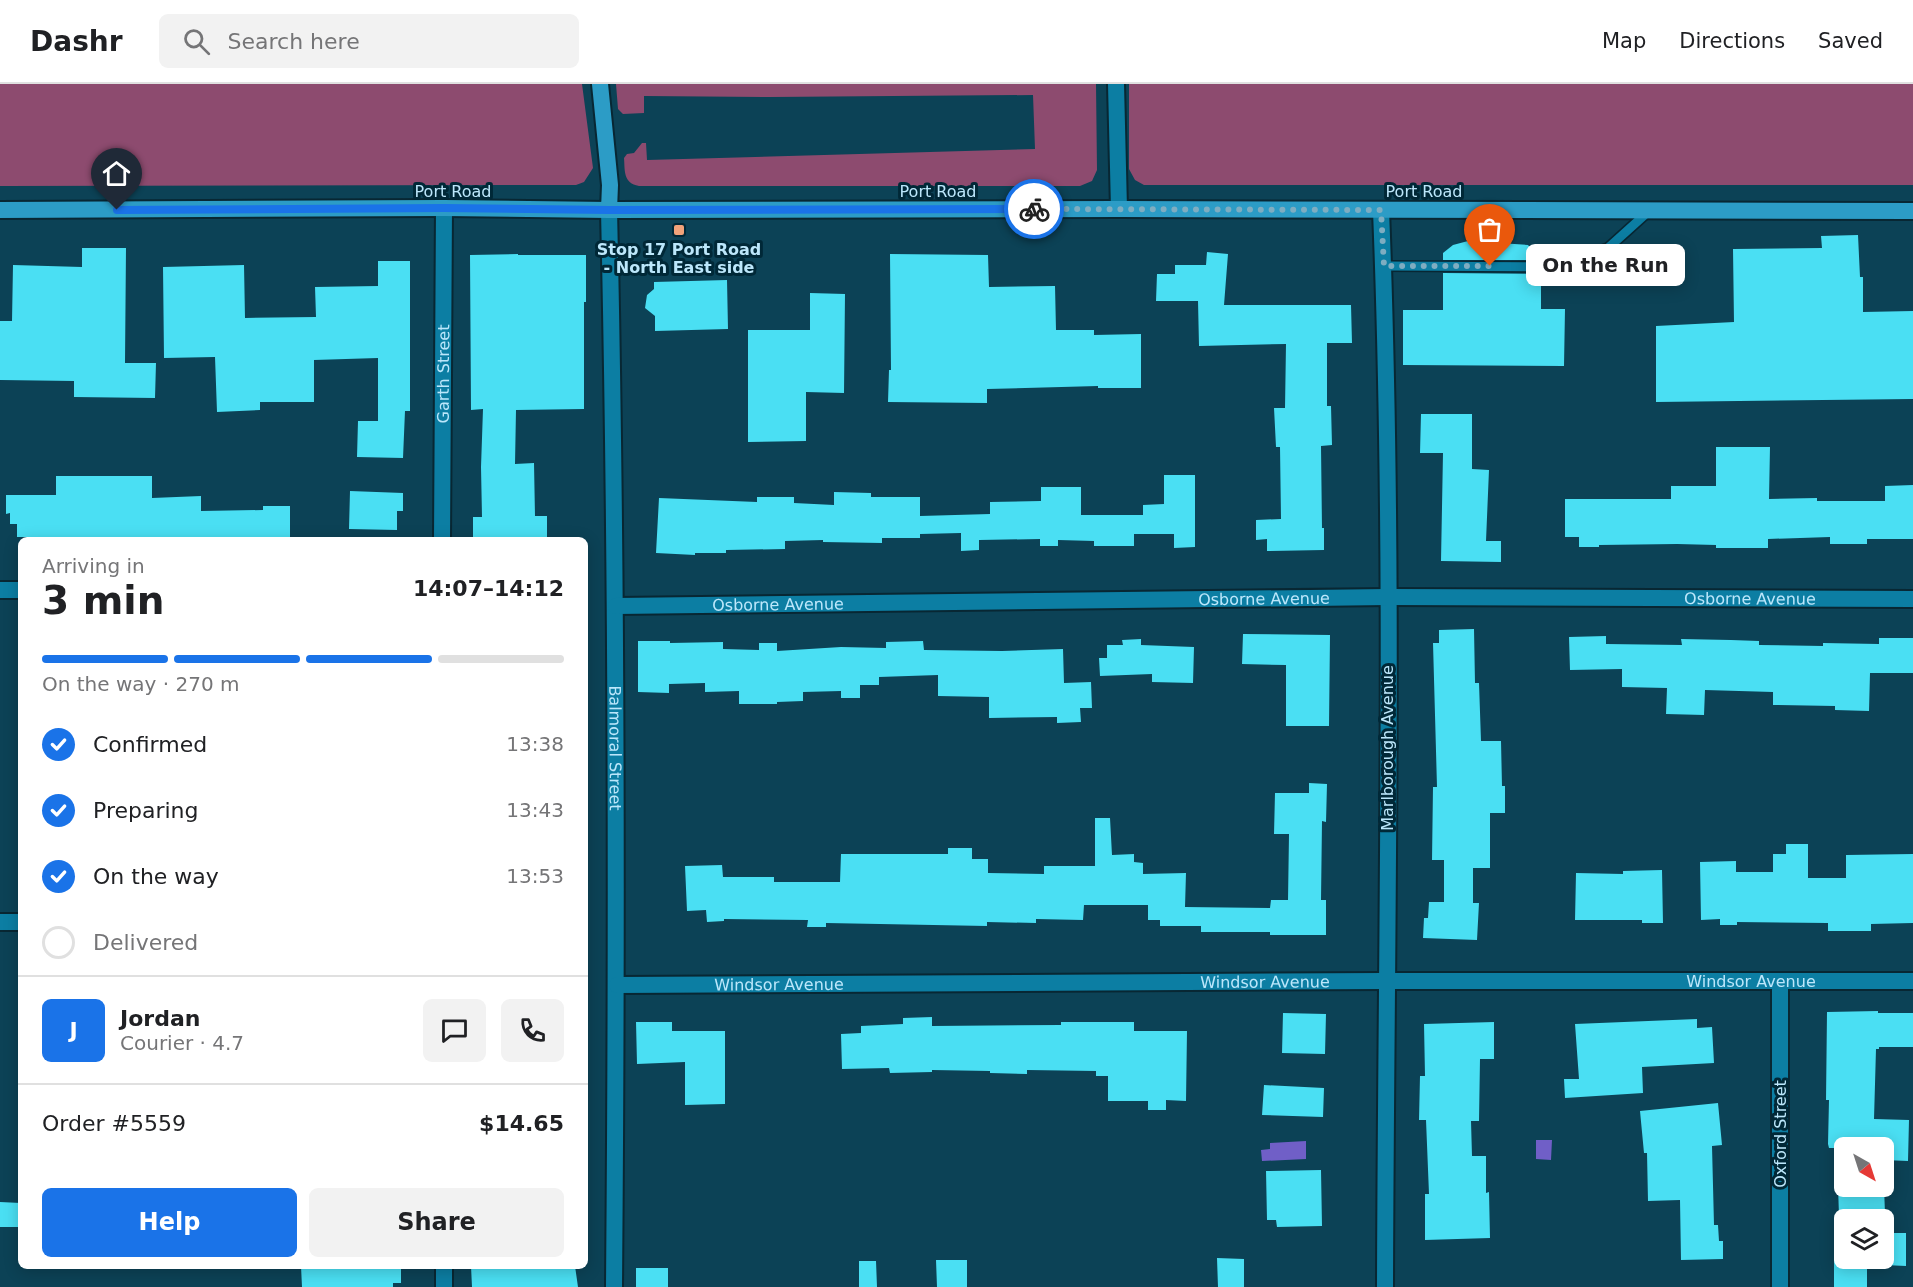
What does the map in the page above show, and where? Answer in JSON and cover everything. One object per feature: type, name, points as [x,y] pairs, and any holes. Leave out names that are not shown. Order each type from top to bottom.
[{"type":"highway","points":[[600,84],[610,185],[609,210]]},
{"type":"highway","name":"Port Road","points":[[0,210],[444,208],[1913,211]]},
{"type":"street","points":[[1116,84],[1119,209]]},
{"type":"street","name":"Garth Street","points":[[442,537],[444,208]]},
{"type":"street","name":"Balmoral Street","points":[[609,210],[616,606],[617,985],[614,1287]]},
{"type":"street","name":"Marlborough Avenue","points":[[1381,210],[1384,266],[1389,597],[1385,1287]]},
{"type":"street","points":[[0,590],[18,590]]},
{"type":"street","name":"Osborne Avenue","points":[[616,606],[1389,597],[1913,599]]},
{"type":"street","points":[[0,922],[18,922]]},
{"type":"street","name":"Oxford Street","points":[[1780,981],[1780,1287]]},
{"type":"street","name":"Windsor Avenue","points":[[617,985],[1913,981]]},
{"type":"street","points":[[444,1269],[444,1287]]},
{"type":"lane","points":[[1384,266],[1554,267],[1608,248],[1651,209]]},
{"type":"shaded area","points":[[0,84],[582,84],[593,168],[584,182],[576,185],[0,186]]},
{"type":"shaded area","points":[[616,84],[1096,84],[1097,170],[1092,181],[1080,186],[639,186],[627,179],[624,158],[627,154],[634,153],[642,143],[646,143],[647,160],[1035,149],[1033,95],[644,96],[644,113],[623,114],[618,109]]},
{"type":"shaded area","points":[[1129,84],[1913,84],[1913,185],[1144,185],[1135,180],[1129,169]]},
{"type":"shaded area","points":[[1536,1140],[1552,1140],[1551,1160],[1536,1159]]},
{"type":"shaded area","points":[[1306,1141],[1306,1159],[1262,1161],[1261,1150],[1270,1149],[1270,1143]]},
{"type":"building","points":[[1858,235],[1860,277],[1863,277],[1863,312],[1913,311],[1913,399],[1656,402],[1656,326],[1734,322],[1733,249],[1822,248],[1821,236]]},
{"type":"building","points":[[1468,241],[1528,245],[1541,260],[1443,260],[1443,253],[1453,245]]},
{"type":"building","points":[[82,248],[126,248],[125,363],[156,363],[155,398],[74,397],[74,381],[0,380],[0,321],[12,321],[13,265],[82,267]]},
{"type":"building","points":[[1207,252],[1228,254],[1224,305],[1351,305],[1352,343],[1327,343],[1327,406],[1331,406],[1332,445],[1321,446],[1324,550],[1267,551],[1267,539],[1256,540],[1256,520],[1281,519],[1280,447],[1276,447],[1274,408],[1285,408],[1286,344],[1199,346],[1198,301],[1156,301],[1157,274],[1175,274],[1175,265],[1206,265]]},
{"type":"building","points":[[890,254],[988,255],[989,287],[1055,286],[1056,330],[1094,330],[1094,335],[1141,334],[1141,388],[1098,388],[1098,386],[987,389],[987,403],[888,402],[889,370],[891,370]]},
{"type":"building","points":[[470,255],[586,255],[584,409],[516,410],[515,464],[534,463],[535,516],[547,516],[547,537],[473,537],[473,517],[482,517],[483,409],[471,410]]},
{"type":"building","points":[[378,261],[410,261],[410,411],[405,411],[403,458],[357,457],[358,421],[378,421],[378,358],[314,360],[314,402],[260,402],[260,410],[217,412],[215,357],[164,358],[163,267],[244,265],[245,318],[316,317],[315,287],[378,286]]},
{"type":"building","points":[[1443,273],[1541,274],[1541,309],[1565,309],[1564,366],[1403,365],[1403,310],[1443,310]]},
{"type":"building","points":[[727,280],[728,329],[655,331],[655,316],[645,308],[647,295],[654,289],[654,282]]},
{"type":"building","points":[[810,293],[845,294],[844,393],[806,392],[806,441],[748,442],[748,330],[810,330]]},
{"type":"building","points":[[1421,414],[1472,414],[1472,469],[1489,470],[1486,541],[1501,541],[1501,562],[1441,561],[1443,453],[1420,453]]},
{"type":"building","points":[[1716,447],[1770,447],[1769,499],[1817,498],[1817,501],[1885,501],[1885,486],[1913,485],[1913,539],[1867,539],[1867,544],[1830,544],[1830,537],[1768,539],[1768,548],[1716,548],[1716,545],[1677,544],[1579,547],[1579,537],[1565,537],[1565,499],[1671,499],[1671,486],[1716,486]]},
{"type":"building","points":[[1164,475],[1195,475],[1195,547],[1174,548],[1174,534],[1134,534],[1134,546],[1094,546],[1094,541],[1058,540],[1058,546],[1040,546],[1040,539],[979,540],[979,550],[961,551],[961,533],[920,534],[920,538],[882,538],[882,543],[785,541],[785,549],[726,550],[726,553],[695,553],[695,555],[656,553],[659,498],[757,502],[757,497],[794,497],[794,503],[834,505],[834,492],[871,493],[871,497],[920,497],[920,516],[990,514],[990,502],[1041,501],[1041,487],[1081,487],[1081,515],[1143,515],[1143,505],[1164,504]]},
{"type":"building","points":[[56,476],[152,476],[152,498],[201,496],[201,511],[263,510],[263,506],[290,506],[290,537],[17,537],[17,524],[10,524],[10,513],[6,514],[6,495],[56,495]]},
{"type":"building","points":[[350,491],[403,493],[403,511],[397,511],[397,530],[349,529]]},
{"type":"building","points":[[1474,629],[1475,683],[1479,683],[1481,741],[1501,741],[1505,813],[1490,813],[1490,868],[1473,868],[1473,903],[1479,903],[1477,940],[1423,938],[1424,918],[1428,918],[1429,902],[1444,902],[1444,860],[1432,860],[1433,787],[1437,787],[1433,643],[1439,643],[1439,630]]},
{"type":"building","points":[[1243,634],[1330,635],[1329,726],[1286,726],[1286,665],[1242,664]]},
{"type":"building","points":[[1606,636],[1606,644],[1682,645],[1681,639],[1759,641],[1759,645],[1823,646],[1823,643],[1879,644],[1879,638],[1913,638],[1913,673],[1870,673],[1869,711],[1835,710],[1835,706],[1773,705],[1773,692],[1705,690],[1704,715],[1666,714],[1667,688],[1622,687],[1622,669],[1570,670],[1569,637]]},
{"type":"building","points":[[1141,639],[1141,645],[1194,647],[1193,683],[1152,682],[1152,674],[1100,676],[1099,658],[1107,658],[1107,645],[1123,645],[1122,640]]},
{"type":"building","points":[[638,641],[723,642],[723,649],[759,650],[759,643],[777,643],[777,651],[841,647],[886,648],[886,642],[923,641],[924,650],[1063,649],[1064,683],[1091,682],[1092,708],[1080,708],[1081,722],[1057,723],[1057,717],[989,718],[989,697],[938,696],[938,675],[879,677],[879,685],[860,685],[860,698],[841,698],[841,691],[803,692],[803,701],[777,702],[777,704],[739,704],[739,691],[705,692],[705,683],[669,684],[669,693],[638,692]]},
{"type":"building","points":[[1309,783],[1327,784],[1326,822],[1322,821],[1321,900],[1326,900],[1326,935],[1201,932],[1201,926],[1160,926],[1160,920],[1148,920],[1148,905],[1084,905],[1083,920],[1036,919],[1036,923],[987,922],[987,926],[826,923],[826,927],[807,927],[808,920],[724,919],[724,921],[707,922],[706,910],[687,911],[685,866],[722,865],[723,877],[774,877],[774,882],[840,882],[841,854],[948,854],[948,848],[972,848],[972,859],[988,859],[988,873],[1044,874],[1044,866],[1095,866],[1095,818],[1110,818],[1112,855],[1134,854],[1134,862],[1143,863],[1143,874],[1186,873],[1185,907],[1270,908],[1271,900],[1288,900],[1289,834],[1274,834],[1275,793],[1309,793]]},
{"type":"building","points":[[1786,844],[1808,844],[1808,878],[1846,878],[1846,855],[1913,854],[1913,923],[1871,924],[1871,931],[1828,931],[1828,923],[1737,922],[1737,925],[1720,925],[1720,919],[1701,920],[1700,862],[1736,861],[1736,872],[1773,872],[1773,854],[1786,854]]},
{"type":"building","points":[[1662,870],[1663,923],[1642,923],[1642,920],[1575,920],[1576,873],[1623,874],[1623,871]]},
{"type":"building","points":[[1827,1012],[1913,1013],[1913,1047],[1879,1047],[1876,1049],[1874,1119],[1909,1120],[1908,1161],[1894,1160],[1894,1137],[1834,1137],[1834,1148],[1829,1148],[1829,1100],[1826,1100]]},
{"type":"building","points":[[1283,1013],[1326,1014],[1325,1054],[1282,1053]]},
{"type":"building","points":[[932,1017],[932,1026],[1134,1022],[1134,1031],[1187,1031],[1186,1101],[1166,1100],[1166,1110],[1148,1110],[1148,1101],[1108,1101],[1108,1076],[1096,1076],[1096,1071],[1027,1070],[1027,1074],[932,1070],[932,1072],[890,1073],[889,1068],[842,1069],[841,1034],[861,1033],[861,1026],[903,1024],[903,1018]]},
{"type":"building","points":[[1697,1019],[1697,1028],[1712,1027],[1714,1063],[1642,1067],[1643,1093],[1565,1098],[1564,1079],[1579,1079],[1575,1024]]},
{"type":"building","points":[[636,1022],[672,1022],[672,1031],[725,1031],[725,1104],[685,1105],[685,1062],[637,1064]]},
{"type":"building","points":[[1494,1022],[1494,1059],[1480,1059],[1479,1121],[1471,1121],[1472,1156],[1486,1156],[1486,1193],[1489,1192],[1490,1238],[1425,1240],[1425,1194],[1429,1194],[1426,1120],[1419,1120],[1420,1076],[1425,1076],[1424,1024]]},
{"type":"building","points":[[1264,1085],[1324,1088],[1323,1117],[1262,1115]]},
{"type":"building","points":[[1718,1103],[1722,1145],[1712,1146],[1714,1225],[1718,1225],[1719,1241],[1723,1241],[1723,1259],[1681,1260],[1680,1200],[1648,1201],[1647,1153],[1644,1153],[1640,1111]]},
{"type":"building","points":[[1321,1170],[1322,1226],[1277,1227],[1276,1220],[1267,1220],[1266,1171]]},
{"type":"building","points":[[1838,1197],[1884,1197],[1885,1209],[1839,1209]]},
{"type":"building","points":[[0,1202],[18,1203],[18,1227],[0,1227]]},
{"type":"building","points":[[1894,1233],[1906,1233],[1906,1266],[1894,1265]]},
{"type":"building","points":[[1217,1258],[1244,1259],[1244,1287],[1218,1287]]},
{"type":"building","points":[[936,1260],[967,1260],[967,1287],[937,1287]]},
{"type":"building","points":[[859,1261],[876,1261],[877,1287],[859,1287]]},
{"type":"building","points":[[636,1268],[668,1268],[668,1287],[636,1287]]},
{"type":"building","points":[[301,1269],[401,1269],[401,1283],[393,1283],[393,1287],[302,1287]]},
{"type":"building","points":[[471,1269],[575,1269],[578,1287],[472,1287]]},
{"type":"building","points":[[1834,1269],[1867,1269],[1867,1287],[1834,1287]]},
{"type":"way so far","points":[[1034,209],[1381,210],[1384,266],[1490,266]]},
{"type":"place","name":"Stop 17 Port Road - North East side","points":[[679,230]]},
{"type":"place","name":"On the Run","points":[[1490,266]]},
{"type":"route","points":[[117,210],[1034,209]]}]
